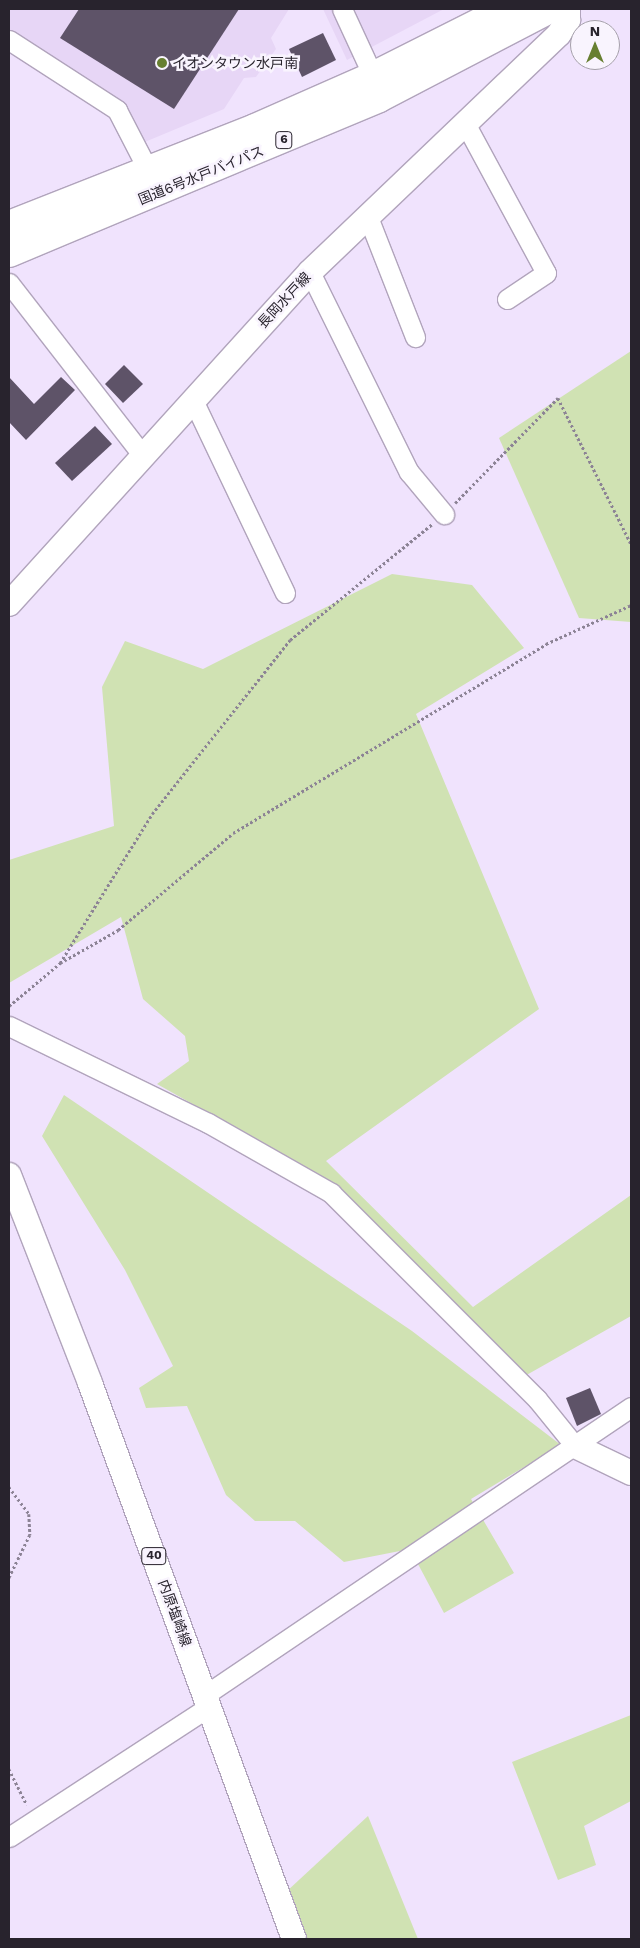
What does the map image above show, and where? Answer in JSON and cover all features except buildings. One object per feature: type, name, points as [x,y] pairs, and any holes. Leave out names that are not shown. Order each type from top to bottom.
[{"type":"highway","name":"国道6号水戸バイパス","points":[[9,225],[149,172],[373,76],[506,9]]},
{"type":"highway","name":"国道6号水戸バイパス","points":[[9,253],[379,98],[550,9]]},
{"type":"main road","name":"長岡水戸線","points":[[9,604],[141,453],[310,272],[466,125],[559,34],[568,9]]},
{"type":"main road","name":"内原塩崎線","points":[[9,1175],[208,1700],[294,1939]]},
{"type":"main road","points":[[575,1446],[631,1473]]},
{"type":"street","points":[[342,9],[373,76]]},
{"type":"street","points":[[9,40],[117,110],[149,172]]},
{"type":"street","points":[[466,125],[546,274],[507,299]]},
{"type":"street","points":[[368,217],[414,337]]},
{"type":"street","points":[[310,272],[409,472],[444,514]]},
{"type":"street","points":[[9,283],[141,453]]},
{"type":"street","points":[[192,398],[285,593]]},
{"type":"street","points":[[9,1026],[208,1123],[331,1193],[537,1399],[575,1446]]},
{"type":"street","points":[[9,1836],[631,1407]]},
{"type":"path","points":[[60,963],[152,814],[290,640],[444,514],[558,398],[631,544]]},
{"type":"path","points":[[9,1006],[60,963],[118,930],[233,833],[546,644],[631,605]]},
{"type":"path","points":[[9,1487],[29,1514],[30,1536],[9,1578]]},
{"type":"path","points":[[9,1769],[34,1818]]},
{"type":"shaded area","name":"イオンタウン水戸南","points":[[9,9],[289,9],[271,38],[276,49],[256,77],[244,78],[224,109],[140,144],[119,102],[9,31]]},
{"type":"shaded area","points":[[323,9],[444,9],[347,60]]},
{"type":"green space","points":[[631,351],[631,622],[579,618],[499,438]]},
{"type":"green space","points":[[392,574],[472,585],[524,648],[416,714],[539,1009],[326,1161],[473,1307],[631,1195],[631,1316],[523,1377],[333,1183],[157,1084],[189,1061],[185,1036],[143,999],[121,917],[9,983],[9,860],[114,826],[102,687],[125,641],[203,669]]},
{"type":"green space","points":[[64,1095],[412,1331],[561,1445],[471,1499],[514,1573],[444,1613],[410,1549],[344,1562],[295,1521],[255,1521],[226,1495],[187,1406],[146,1408],[139,1388],[173,1366],[125,1270],[42,1136]]},
{"type":"green space","points":[[631,1715],[631,1801],[584,1826],[596,1865],[558,1880],[512,1762]]},
{"type":"green space","points":[[368,1816],[418,1939],[306,1939],[286,1892]]},
{"type":"place","name":"イオンタウン水戸南","points":[[162,63]]}]
